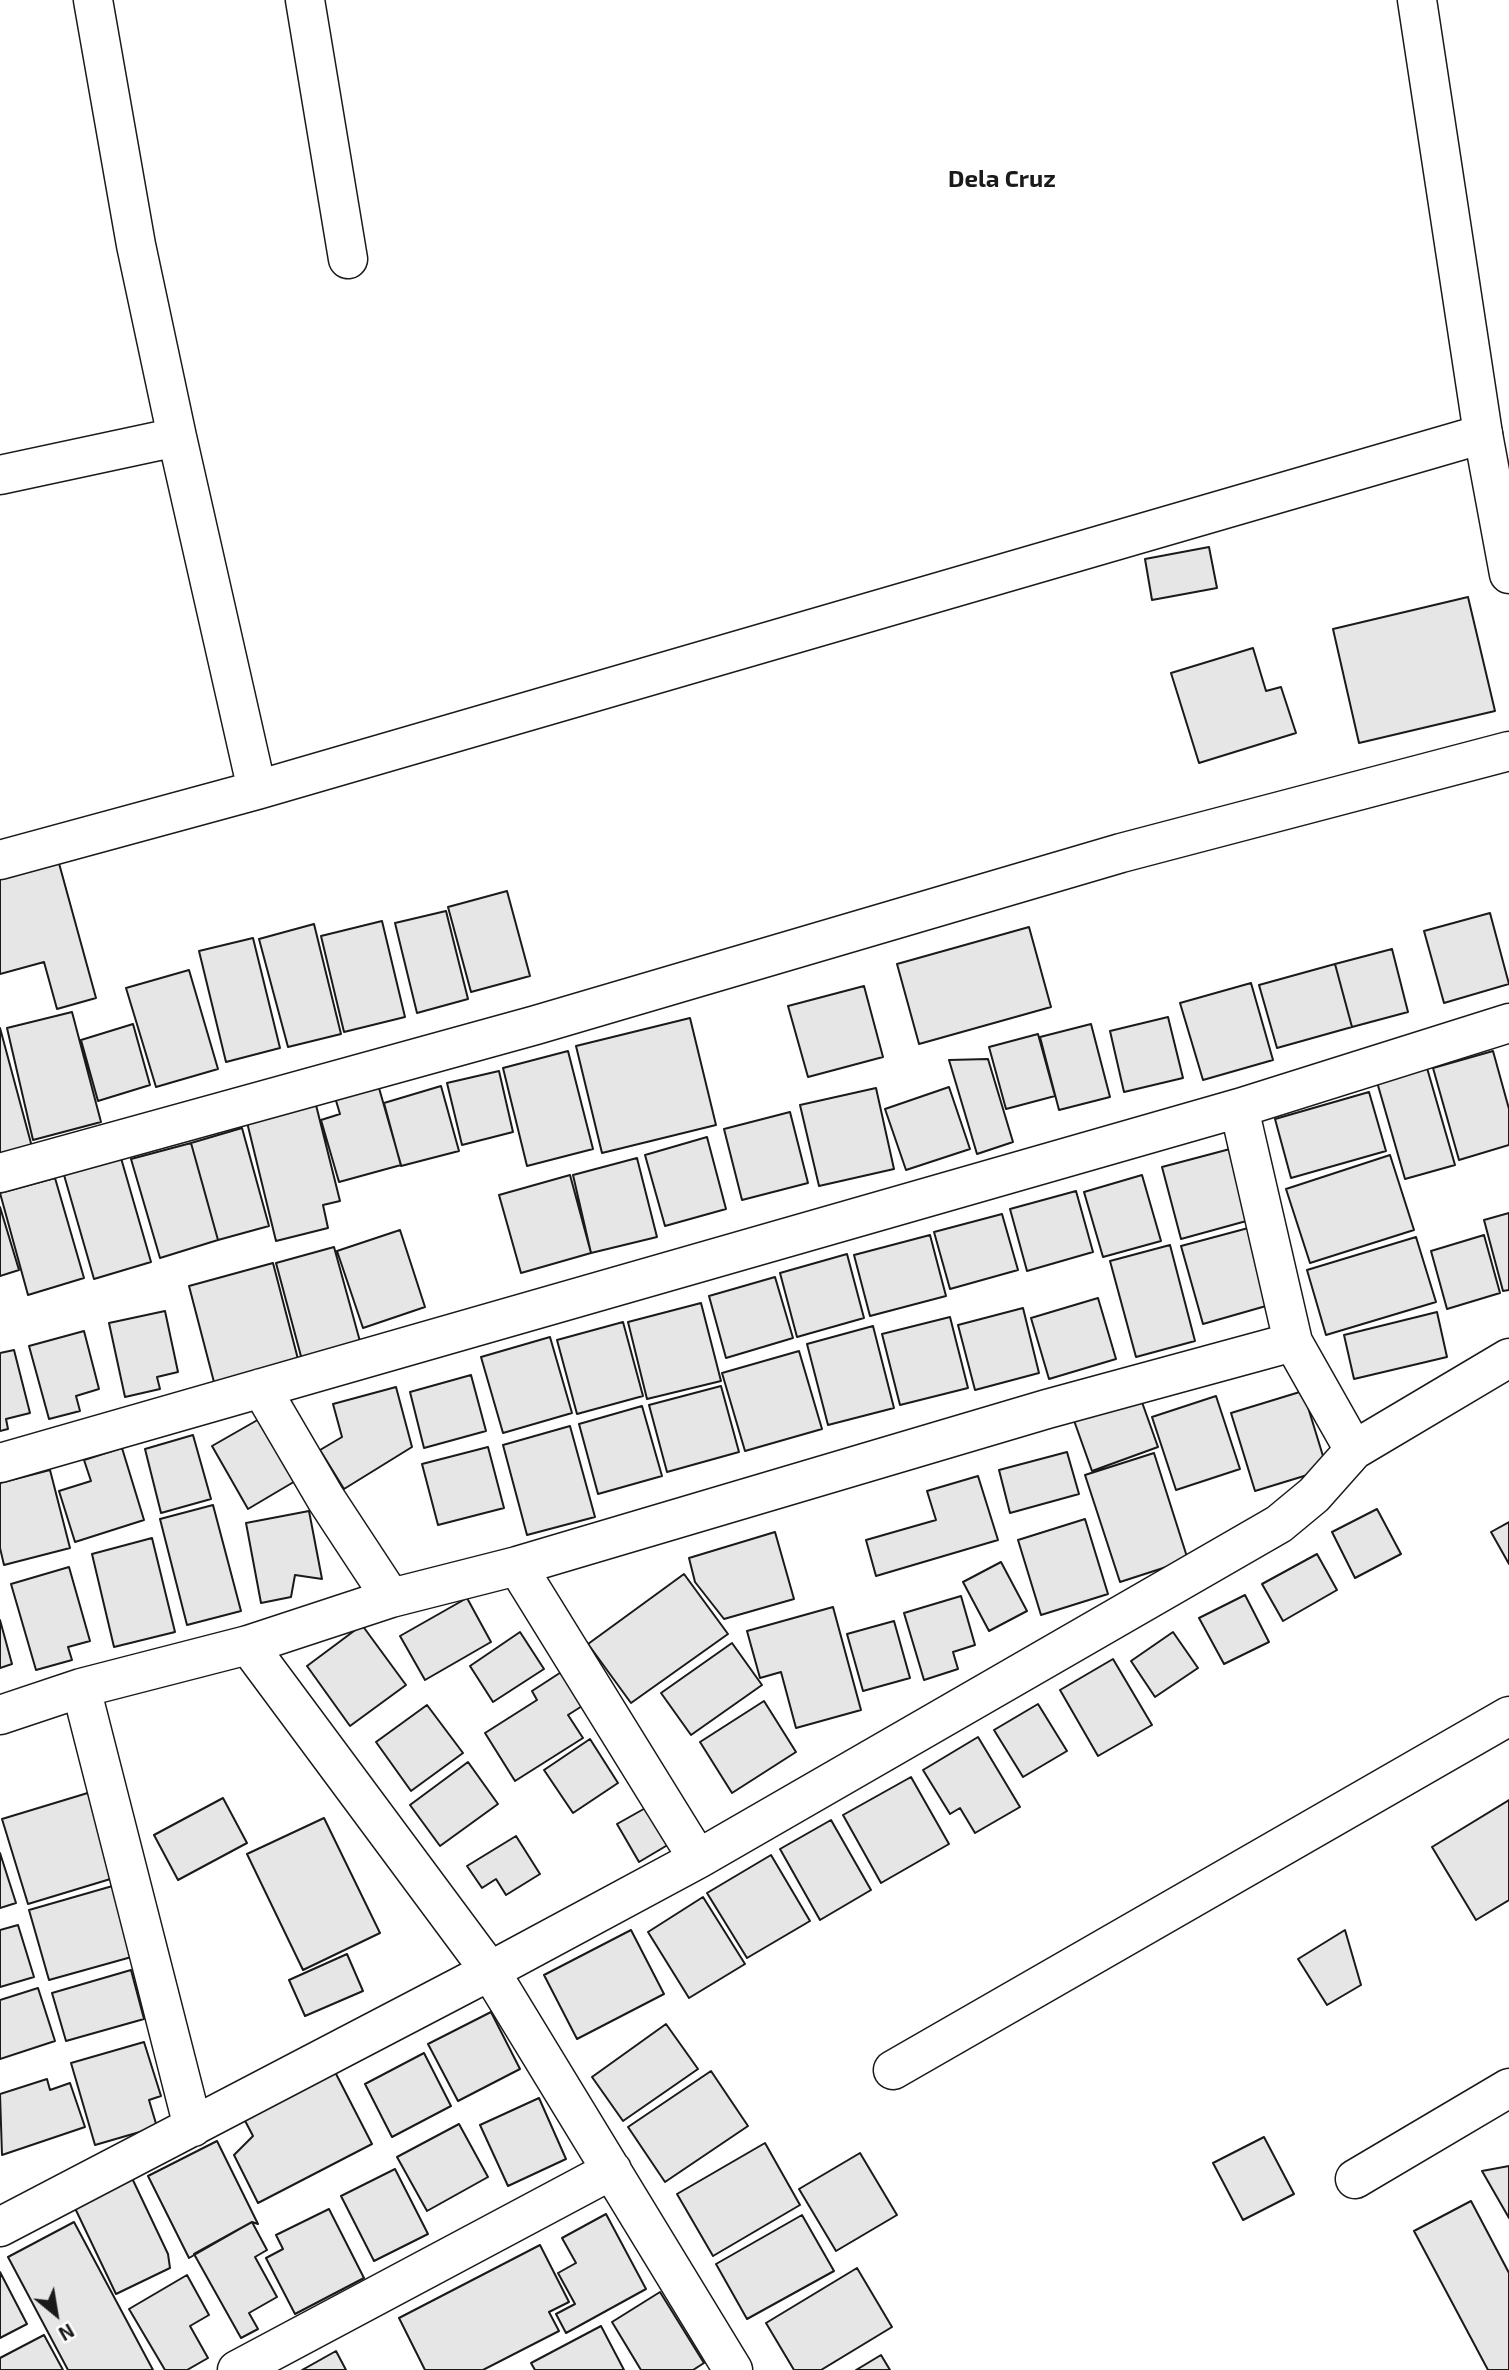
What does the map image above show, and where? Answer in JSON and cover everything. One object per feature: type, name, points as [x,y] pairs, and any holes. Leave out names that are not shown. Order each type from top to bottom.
[{"type":"street","points":[[93,0],[136,245],[257,790]]},
{"type":"street","points":[[305,0],[348,259]]},
{"type":"street","points":[[1417,0],[1483,435],[1509,574]]},
{"type":"street","points":[[0,860],[257,790],[1483,435]]},
{"type":"street","points":[[0,475],[177,437]]},
{"type":"street","points":[[0,1173],[536,1025],[1121,853],[1509,751]]},
{"type":"street","points":[[0,1463],[1239,1108],[1509,1023]]},
{"type":"street","points":[[1239,1108],[1293,1342],[1354,1450]]},
{"type":"street","points":[[0,1714],[80,1688],[248,1645],[391,1598],[517,1566],[1047,1409],[1293,1342]]},
{"type":"street","points":[[0,2227],[698,1859],[1279,1524],[1314,1495],[1354,1450],[1509,1359]]},
{"type":"street","points":[[261,1388],[326,1499],[391,1598]]},
{"type":"street","points":[[517,1566],[698,1859]]},
{"type":"street","points":[[248,1645],[490,1971],[733,2370]]},
{"type":"street","points":[[80,1688],[193,2127]]},
{"type":"street","points":[[893,2070],[1509,1716]]},
{"type":"street","points":[[1355,2179],[1509,2088]]},
{"type":"street","points":[[237,2370],[611,2170]]},
{"type":"building","points":[[1209,547],[1217,588],[1152,600],[1145,559]]},
{"type":"building","points":[[1468,597],[1495,711],[1359,743],[1333,629]]},
{"type":"building","points":[[1253,648],[1266,691],[1281,687],[1296,733],[1199,763],[1171,673]]},
{"type":"building","points":[[57,856],[96,998],[57,1009],[44,962],[0,974],[0,872]]},
{"type":"building","points":[[507,891],[530,976],[471,992],[448,907]]},
{"type":"building","points":[[446,911],[468,999],[417,1013],[395,923]]},
{"type":"building","points":[[1490,913],[1509,984],[1444,1003],[1424,931]]},
{"type":"building","points":[[382,921],[405,1017],[344,1032],[321,936]]},
{"type":"building","points":[[314,924],[341,1034],[288,1047],[259,939]]},
{"type":"building","points":[[1029,927],[1051,1007],[919,1044],[897,964]]},
{"type":"building","points":[[253,938],[280,1048],[226,1062],[199,951]]},
{"type":"building","points":[[1392,949],[1408,1012],[1352,1027],[1335,964]]},
{"type":"building","points":[[1335,964],[1352,1027],[1277,1048],[1259,985]]},
{"type":"building","points":[[189,970],[218,1069],[156,1087],[126,988]]},
{"type":"building","points":[[1251,983],[1273,1060],[1203,1080],[1180,1003]]},
{"type":"building","points":[[864,986],[883,1057],[808,1077],[788,1006]]},
{"type":"building","points":[[72,1012],[101,1122],[33,1140],[7,1028]]},
{"type":"building","points":[[1168,1017],[1183,1078],[1124,1092],[1110,1031]]},
{"type":"building","points":[[690,1018],[716,1125],[602,1153],[576,1046]]},
{"type":"building","points":[[133,1024],[150,1085],[98,1101],[81,1040]]},
{"type":"building","points":[[1091,1024],[1110,1097],[1059,1110],[1040,1037]]},
{"type":"building","points":[[0,1028],[32,1147],[0,1156]]},
{"type":"building","points":[[1038,1034],[1055,1096],[1006,1109],[989,1047]]},
{"type":"building","points":[[568,1051],[593,1149],[527,1166],[503,1068]]},
{"type":"building","points":[[1493,1051],[1509,1109],[1509,1145],[1459,1160],[1433,1068]]},
{"type":"building","points":[[988,1059],[1013,1142],[977,1154],[949,1060]]},
{"type":"building","points":[[1427,1068],[1455,1165],[1405,1179],[1377,1082]]},
{"type":"building","points":[[499,1071],[513,1132],[462,1145],[447,1083]]},
{"type":"building","points":[[377,1081],[401,1165],[339,1182],[321,1120],[340,1114],[334,1094]]},
{"type":"building","points":[[441,1086],[459,1151],[401,1166],[384,1103]]},
{"type":"building","points":[[949,1087],[970,1149],[906,1170],[885,1109]]},
{"type":"building","points":[[876,1088],[894,1169],[819,1186],[800,1105]]},
{"type":"building","points":[[1369,1092],[1386,1151],[1291,1178],[1275,1119]]},
{"type":"building","points":[[314,1097],[340,1201],[323,1205],[328,1228],[276,1241],[245,1114]]},
{"type":"building","points":[[790,1112],[808,1183],[742,1200],[724,1129]]},
{"type":"building","points":[[242,1128],[269,1226],[218,1240],[191,1143]]},
{"type":"building","points":[[707,1137],[726,1209],[665,1226],[645,1155]]},
{"type":"building","points":[[191,1143],[218,1240],[160,1258],[131,1159]]},
{"type":"building","points":[[1230,1149],[1250,1220],[1181,1239],[1162,1167]]},
{"type":"building","points":[[1390,1155],[1414,1230],[1310,1263],[1286,1189]]},
{"type":"building","points":[[121,1158],[151,1262],[94,1279],[64,1175]]},
{"type":"building","points":[[637,1158],[657,1237],[591,1253],[573,1175]]},
{"type":"building","points":[[570,1175],[591,1253],[521,1273],[499,1195]]},
{"type":"building","points":[[1142,1175],[1161,1241],[1103,1257],[1084,1192]]},
{"type":"building","points":[[55,1178],[84,1278],[28,1295],[0,1193]]},
{"type":"building","points":[[1076,1191],[1093,1252],[1027,1271],[1010,1209]]},
{"type":"building","points":[[0,1207],[19,1270],[0,1276]]},
{"type":"building","points":[[1509,1213],[1509,1290],[1503,1291],[1484,1220]]},
{"type":"building","points":[[1002,1214],[1018,1270],[950,1289],[934,1232]]},
{"type":"building","points":[[1252,1227],[1273,1304],[1203,1324],[1181,1246]]},
{"type":"building","points":[[400,1230],[425,1307],[363,1328],[337,1251]]},
{"type":"building","points":[[930,1235],[946,1296],[870,1316],[854,1255]]},
{"type":"building","points":[[1484,1235],[1500,1293],[1447,1309],[1431,1251]]},
{"type":"building","points":[[1416,1237],[1436,1302],[1326,1335],[1307,1270]]},
{"type":"building","points":[[1170,1245],[1195,1341],[1136,1357],[1110,1261]]},
{"type":"building","points":[[334,1247],[361,1345],[302,1360],[276,1263]]},
{"type":"building","points":[[847,1254],[864,1318],[797,1337],[780,1273]]},
{"type":"building","points":[[273,1263],[299,1363],[215,1386],[189,1286]]},
{"type":"building","points":[[775,1277],[793,1338],[726,1358],[709,1296]]},
{"type":"building","points":[[1098,1298],[1116,1359],[1049,1379],[1031,1318]]},
{"type":"building","points":[[701,1303],[721,1381],[647,1399],[628,1322]]},
{"type":"building","points":[[1023,1308],[1039,1373],[975,1390],[958,1325]]},
{"type":"building","points":[[165,1311],[178,1372],[157,1377],[160,1389],[125,1397],[109,1323]]},
{"type":"building","points":[[1437,1312],[1447,1357],[1354,1379],[1344,1335]]},
{"type":"building","points":[[950,1317],[968,1388],[900,1405],[882,1334]]},
{"type":"building","points":[[623,1322],[643,1396],[577,1414],[557,1340]]},
{"type":"building","points":[[873,1326],[894,1408],[828,1425],[807,1344]]},
{"type":"building","points":[[84,1331],[99,1389],[76,1396],[80,1411],[49,1419],[29,1346]]},
{"type":"building","points":[[550,1337],[572,1413],[503,1433],[481,1357]]},
{"type":"building","points":[[14,1350],[30,1413],[6,1419],[8,1429],[0,1431],[0,1353]]},
{"type":"building","points":[[799,1351],[822,1429],[745,1451],[722,1373]]},
{"type":"building","points":[[471,1375],[486,1431],[424,1448],[410,1392]]},
{"type":"building","points":[[721,1386],[739,1452],[667,1472],[649,1405]]},
{"type":"building","points":[[396,1387],[412,1447],[344,1489],[320,1450],[342,1437],[333,1404]]},
{"type":"building","points":[[1138,1391],[1158,1447],[1092,1471],[1072,1415]]},
{"type":"building","points":[[1303,1391],[1327,1469],[1255,1491],[1231,1413]]},
{"type":"building","points":[[1216,1396],[1240,1469],[1176,1490],[1152,1417]]},
{"type":"building","points":[[642,1406],[662,1476],[598,1494],[579,1424]]},
{"type":"building","points":[[261,1418],[297,1480],[248,1509],[212,1446]]},
{"type":"building","points":[[570,1426],[595,1517],[527,1535],[503,1445]]},
{"type":"building","points":[[193,1435],[211,1499],[161,1513],[145,1449]]},
{"type":"building","points":[[488,1447],[504,1508],[438,1525],[422,1464]]},
{"type":"building","points":[[122,1448],[144,1520],[75,1542],[59,1491],[91,1481],[84,1460]]},
{"type":"building","points":[[1067,1452],[1079,1494],[1010,1513],[999,1470]]},
{"type":"building","points":[[1154,1453],[1188,1560],[1120,1582],[1085,1475]]},
{"type":"building","points":[[50,1470],[70,1548],[4,1565],[0,1548],[0,1483]]},
{"type":"building","points":[[978,1476],[998,1540],[876,1576],[866,1540],[936,1520],[927,1491]]},
{"type":"building","points":[[213,1505],[241,1611],[187,1625],[160,1519]]},
{"type":"building","points":[[1377,1509],[1401,1554],[1355,1578],[1332,1532]]},
{"type":"building","points":[[309,1511],[322,1579],[295,1575],[291,1597],[261,1603],[246,1523]]},
{"type":"building","points":[[1085,1519],[1108,1594],[1041,1615],[1018,1540]]},
{"type":"building","points":[[1509,1522],[1509,1564],[1491,1532]]},
{"type":"building","points":[[775,1532],[794,1599],[724,1619],[695,1582],[689,1558]]},
{"type":"building","points":[[152,1538],[175,1632],[114,1647],[92,1554]]},
{"type":"building","points":[[1317,1554],[1337,1590],[1283,1621],[1262,1584]]},
{"type":"building","points":[[1001,1562],[1027,1611],[989,1631],[963,1582]]},
{"type":"building","points":[[69,1567],[90,1641],[68,1647],[72,1660],[36,1670],[11,1584]]},
{"type":"building","points":[[684,1574],[728,1634],[631,1703],[588,1644]]},
{"type":"building","points":[[1245,1595],[1269,1642],[1224,1664],[1199,1618]]},
{"type":"building","points":[[961,1596],[975,1645],[953,1652],[958,1669],[924,1680],[904,1613]]},
{"type":"building","points":[[467,1598],[491,1642],[425,1680],[400,1636]]},
{"type":"building","points":[[833,1607],[861,1710],[796,1728],[781,1672],[760,1678],[747,1631]]},
{"type":"building","points":[[0,1620],[12,1664],[0,1668]]},
{"type":"building","points":[[894,1621],[910,1678],[863,1691],[847,1634]]},
{"type":"building","points":[[362,1625],[406,1685],[350,1726],[307,1666]]},
{"type":"building","points":[[520,1632],[544,1669],[493,1702],[470,1666]]},
{"type":"building","points":[[1173,1632],[1198,1668],[1155,1697],[1131,1661]]},
{"type":"building","points":[[732,1643],[762,1685],[691,1735],[661,1693]]},
{"type":"building","points":[[1113,1659],[1152,1725],[1098,1756],[1060,1690]]},
{"type":"building","points":[[569,1667],[590,1701],[568,1715],[583,1738],[515,1781],[485,1733],[537,1700],[532,1691]]},
{"type":"building","points":[[764,1701],[796,1752],[732,1793],[700,1742]]},
{"type":"building","points":[[1038,1704],[1067,1751],[1023,1777],[994,1730]]},
{"type":"building","points":[[427,1705],[463,1753],[411,1791],[376,1742]]},
{"type":"building","points":[[978,1737],[1020,1807],[975,1833],[960,1808],[950,1814],[923,1770]]},
{"type":"building","points":[[590,1739],[618,1783],[573,1813],[544,1770]]},
{"type":"building","points":[[468,1762],[498,1804],[440,1846],[410,1805]]},
{"type":"building","points":[[911,1777],[949,1844],[881,1883],[843,1815]]},
{"type":"building","points":[[91,1792],[117,1877],[28,1904],[2,1819]]},
{"type":"building","points":[[223,1798],[247,1843],[178,1880],[154,1835]]},
{"type":"building","points":[[1509,1800],[1509,1900],[1476,1920],[1432,1847]]},
{"type":"building","points":[[649,1806],[671,1843],[639,1862],[617,1824]]},
{"type":"building","points":[[324,1818],[380,1933],[303,1970],[247,1854]]},
{"type":"building","points":[[831,1820],[871,1890],[820,1920],[780,1849]]},
{"type":"building","points":[[516,1836],[540,1874],[506,1895],[496,1879],[482,1888],[467,1866]]},
{"type":"building","points":[[0,1853],[16,1903],[0,1908]]},
{"type":"building","points":[[771,1855],[810,1921],[747,1958],[707,1893]]},
{"type":"building","points":[[116,1885],[135,1956],[49,1980],[29,1910]]},
{"type":"building","points":[[703,1897],[745,1964],[689,1998],[648,1932]]},
{"type":"building","points":[[18,1925],[34,1977],[0,1987],[0,1930]]},
{"type":"building","points":[[631,1930],[664,1994],[577,2039],[544,1975]]},
{"type":"building","points":[[1345,1930],[1361,1985],[1327,2005],[1298,1959]]},
{"type":"building","points":[[347,1954],[363,1991],[305,2016],[289,1980]]},
{"type":"building","points":[[131,1970],[144,2019],[66,2041],[52,1993]]},
{"type":"building","points":[[38,1988],[55,2041],[0,2059],[0,2000]]},
{"type":"building","points":[[491,2012],[520,2069],[458,2101],[428,2044]]},
{"type":"building","points":[[666,2024],[698,2069],[623,2121],[592,2077]]},
{"type":"building","points":[[144,2042],[161,2096],[149,2100],[157,2127],[95,2145],[71,2063]]},
{"type":"building","points":[[424,2053],[451,2106],[392,2137],[365,2084]]},
{"type":"building","points":[[333,2068],[372,2144],[258,2203],[234,2155],[253,2136],[242,2115]]},
{"type":"building","points":[[711,2071],[748,2126],[665,2182],[628,2127]]},
{"type":"building","points":[[47,2079],[50,2090],[70,2083],[85,2127],[2,2155],[0,2094]]},
{"type":"building","points":[[539,2098],[566,2159],[508,2186],[480,2125]]},
{"type":"building","points":[[459,2124],[488,2177],[427,2211],[397,2157]]},
{"type":"building","points":[[1264,2137],[1294,2194],[1243,2220],[1213,2163]]},
{"type":"building","points":[[217,2141],[258,2224],[252,2222],[189,2258],[148,2176]]},
{"type":"building","points":[[765,2143],[800,2205],[713,2256],[677,2194]]},
{"type":"building","points":[[860,2153],[897,2215],[836,2251],[799,2189]]},
{"type":"building","points":[[1509,2166],[1509,2218],[1482,2171]]},
{"type":"building","points":[[395,2169],[428,2234],[374,2261],[341,2196]]},
{"type":"building","points":[[131,2176],[168,2254],[170,2268],[116,2294],[73,2204]]},
{"type":"building","points":[[1471,2201],[1509,2273],[1509,2370],[1488,2370],[1414,2231]]},
{"type":"building","points":[[329,2209],[364,2278],[295,2314],[266,2258],[283,2249],[276,2235]]},
{"type":"building","points":[[606,2214],[646,2289],[566,2333],[556,2314],[575,2304],[558,2273],[576,2263],[562,2238]]},
{"type":"building","points":[[802,2215],[834,2271],[747,2319],[716,2264]]},
{"type":"building","points":[[74,2222],[153,2370],[68,2370],[8,2257]]},
{"type":"building","points":[[252,2222],[267,2250],[255,2257],[277,2297],[249,2313],[258,2329],[241,2338],[194,2254]]},
{"type":"building","points":[[540,2245],[569,2302],[549,2312],[559,2331],[483,2370],[425,2370],[399,2318]]},
{"type":"building","points":[[857,2268],[892,2327],[821,2370],[794,2370],[766,2323]]},
{"type":"building","points":[[0,2272],[27,2324],[0,2338]]},
{"type":"building","points":[[187,2275],[209,2315],[190,2326],[208,2358],[187,2370],[165,2370],[129,2309]]},
{"type":"building","points":[[660,2292],[704,2363],[693,2370],[641,2370],[612,2322]]},
{"type":"building","points":[[601,2326],[624,2370],[535,2370],[531,2363]]},
{"type":"building","points":[[44,2335],[63,2370],[0,2370],[0,2358]]},
{"type":"building","points":[[336,2351],[346,2370],[302,2370]]},
{"type":"building","points":[[881,2355],[890,2370],[856,2370]]},
{"type":"district","name":"Dela Cruz","points":[[1002,179]]}]
